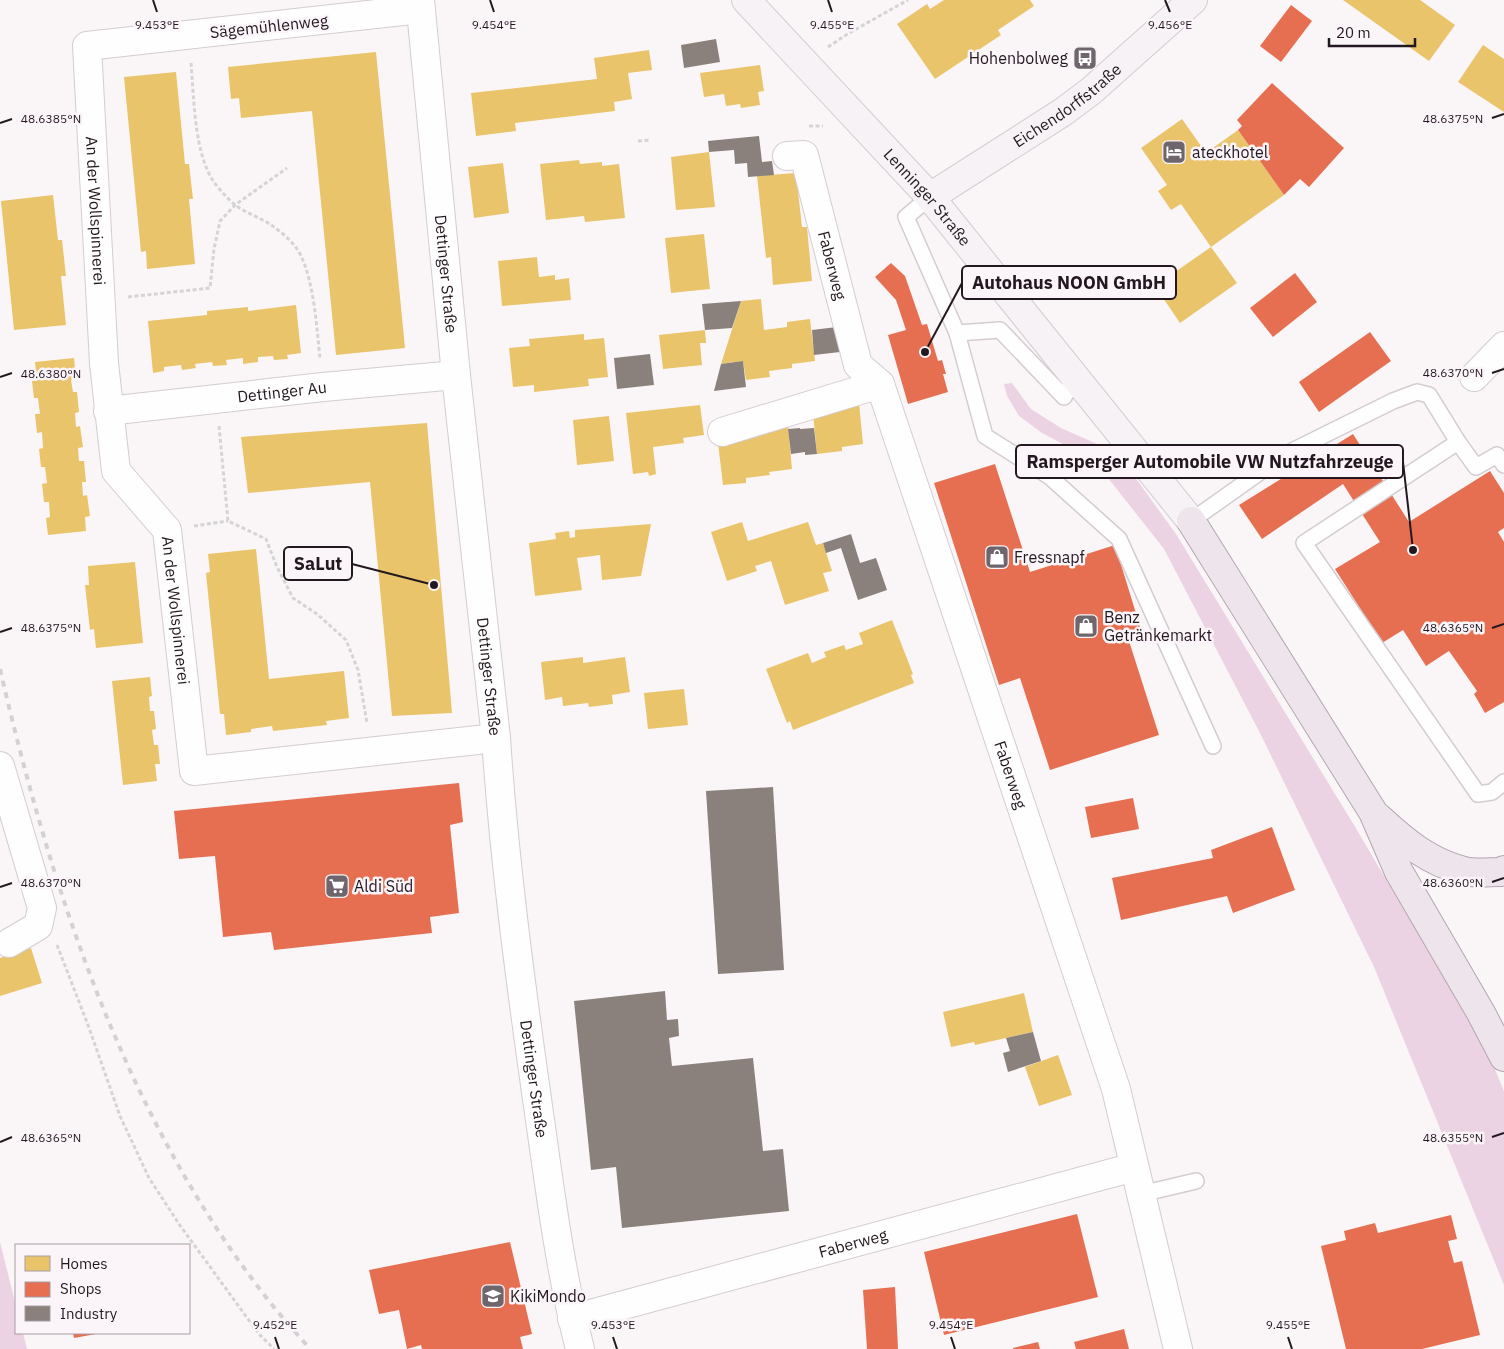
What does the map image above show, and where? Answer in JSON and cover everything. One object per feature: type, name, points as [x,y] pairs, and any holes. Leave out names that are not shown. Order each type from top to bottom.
[{"type":"main road","name":"Lenninger Straße","points":[[746,0],[930,197],[1191,522]]},
{"type":"main road","name":"Eichendorffstraße","points":[[930,197],[1063,112],[1091,91],[1193,0]]},
{"type":"main road","points":[[1191,522],[1373,812],[1399,872],[1481,1013],[1504,1057]]},
{"type":"main road","points":[[1373,812],[1402,840],[1432,860],[1466,872],[1500,872],[1504,870]]},
{"type":"street","name":"Sägemühlenweg","points":[[87,46],[420,4]]},
{"type":"street","name":"Dettinger Straße","points":[[420,4],[456,375],[496,738],[516,946],[553,1208],[572,1319],[580,1349]]},
{"type":"street","name":"An der Wollspinnerei","points":[[87,46],[104,362],[116,471],[167,530],[194,771],[496,738]]},
{"type":"street","name":"Faberweg","points":[[787,156],[804,155],[858,365],[880,384],[1116,1089],[1178,1349]]},
{"type":"street","points":[[1474,377],[1504,346]]},
{"type":"street","name":"Dettinger Au","points":[[108,411],[323,387],[456,375]]},
{"type":"street","points":[[722,432],[880,384]]},
{"type":"street","points":[[0,766],[42,908],[38,926],[9,943]]},
{"type":"street","name":"Faberweg","points":[[572,1319],[1134,1167]]},
{"type":"lane","points":[[930,197],[906,217],[957,333],[985,436],[1050,477],[1119,539],[1213,746]]},
{"type":"lane","points":[[957,333],[1000,330],[1064,397],[1075,378]]},
{"type":"lane","points":[[1191,522],[1284,455],[1393,401],[1417,392],[1429,395],[1476,467],[1497,455],[1504,465]]},
{"type":"lane","points":[[1458,442],[1304,543],[1478,794],[1492,792],[1504,782]]},
{"type":"lane","points":[[1141,1194],[1196,1181]]},
{"type":"path","points":[[849,32],[908,0]]},
{"type":"path","points":[[186,35],[188,61],[191,62],[202,159],[213,182],[235,205],[270,224],[292,242],[302,257],[315,317],[323,387]]},
{"type":"path","points":[[638,141],[651,140]]},
{"type":"path","points":[[100,300],[210,288],[214,249],[220,221],[235,205],[288,168]]},
{"type":"path","points":[[216,399],[228,521],[266,539],[277,567],[293,598],[317,614],[346,640],[358,670],[370,751]]},
{"type":"path","points":[[42,908],[88,1025],[120,1116],[150,1178],[186,1235],[259,1334],[274,1349]]},
{"type":"shaded area","points":[[1012,383],[1031,409],[1061,428],[1113,451],[1124,462],[1176,534],[1354,825],[1470,1022],[1494,1067],[1504,1091],[1504,1285],[1374,967],[1261,735],[1164,549],[1108,478],[1087,457],[1042,433],[1019,416],[1007,396],[1004,384]]},
{"type":"shaded area","points":[[0,1242],[15,1302],[15,1334],[23,1334],[27,1349],[0,1349]]},
{"type":"building: Homes","points":[[944,0],[1030,0],[1034,6],[998,30],[1001,35],[935,79],[897,24],[927,4],[930,9]]},
{"type":"building: Homes","points":[[1343,0],[1420,0],[1455,25],[1429,61]]},
{"type":"building: Homes","points":[[1483,45],[1504,59],[1504,112],[1458,82]]},
{"type":"building: Homes","points":[[649,50],[652,70],[628,73],[632,99],[614,102],[615,111],[515,123],[516,131],[476,136],[471,93],[597,79],[594,58]]},
{"type":"building: Homes","points":[[376,52],[405,348],[336,355],[312,111],[241,118],[239,98],[231,99],[228,67]]},
{"type":"building: Homes","points":[[760,65],[764,91],[758,92],[760,105],[741,108],[740,104],[726,106],[724,94],[704,97],[700,73]]},
{"type":"building: Homes","points":[[176,72],[185,164],[189,164],[193,199],[189,199],[195,264],[147,269],[146,251],[141,252],[124,77]]},
{"type":"building: Homes","points":[[1182,119],[1206,153],[1238,130],[1284,195],[1211,247],[1181,204],[1171,210],[1158,191],[1167,185],[1141,148]]},
{"type":"building: Homes","points":[[709,152],[715,207],[676,210],[671,157]]},
{"type":"building: Homes","points":[[579,160],[580,164],[602,162],[602,166],[619,164],[625,218],[585,222],[584,216],[546,220],[540,164]]},
{"type":"building: Homes","points":[[503,163],[509,213],[474,218],[468,167]]},
{"type":"building: Homes","points":[[796,173],[802,227],[807,227],[812,281],[773,285],[771,257],[766,258],[757,176]]},
{"type":"building: Homes","points":[[53,195],[58,240],[62,240],[66,276],[61,276],[66,325],[14,330],[1,201]]},
{"type":"building: Homes","points":[[704,234],[710,289],[671,293],[665,238]]},
{"type":"building: Homes","points":[[1211,247],[1237,283],[1180,323],[1155,286]]},
{"type":"building: Homes","points":[[537,257],[539,277],[555,275],[555,280],[569,278],[571,300],[502,306],[498,261]]},
{"type":"building: Homes","points":[[761,299],[764,330],[787,327],[787,322],[810,319],[815,361],[792,364],[792,368],[769,371],[770,377],[746,380],[743,361],[721,364],[741,301]]},
{"type":"building: Homes","points":[[296,305],[301,353],[287,355],[288,359],[274,360],[273,356],[258,357],[258,362],[243,364],[243,358],[226,360],[227,365],[213,366],[212,362],[195,364],[196,368],[182,370],[181,365],[164,367],[164,371],[153,373],[148,321],[207,315],[207,311],[248,307],[248,311]]},
{"type":"building: Homes","points":[[705,330],[706,343],[700,343],[702,365],[663,369],[659,335]]},
{"type":"building: Homes","points":[[584,334],[584,340],[604,338],[608,377],[588,379],[589,386],[534,392],[534,385],[513,387],[509,348],[530,346],[529,339]]},
{"type":"building: Homes","points":[[74,358],[76,379],[71,380],[73,392],[77,392],[79,412],[75,413],[76,427],[80,426],[83,447],[78,448],[79,461],[84,461],[86,482],[82,482],[83,496],[87,495],[90,516],[85,517],[86,531],[48,535],[46,518],[50,517],[49,502],[44,502],[42,484],[47,483],[45,467],[41,467],[39,449],[43,448],[42,432],[37,433],[35,414],[40,414],[38,398],[34,398],[32,381],[37,381],[35,362]]},
{"type":"building: Homes","points":[[859,403],[863,444],[842,447],[842,451],[817,454],[813,414],[837,411],[837,406]]},
{"type":"building: Homes","points":[[700,405],[704,435],[683,438],[684,443],[653,447],[656,474],[649,476],[648,472],[633,474],[626,413]]},
{"type":"building: Homes","points":[[609,416],[614,461],[577,465],[573,420]]},
{"type":"building: Homes","points":[[427,423],[452,713],[392,716],[370,482],[248,493],[241,437]]},
{"type":"building: Homes","points":[[788,426],[792,469],[769,472],[770,475],[746,478],[746,483],[723,485],[718,443],[742,441],[741,436],[765,434],[765,429]]},
{"type":"building: Homes","points":[[742,522],[748,541],[808,522],[816,545],[823,543],[832,571],[823,573],[829,591],[785,605],[771,561],[755,566],[757,571],[727,581],[711,532]]},
{"type":"building: Homes","points":[[651,524],[641,576],[602,580],[600,555],[577,558],[582,590],[535,596],[529,543],[556,539],[555,533],[569,531],[570,538],[575,537],[575,530]]},
{"type":"building: Homes","points":[[256,549],[269,679],[344,671],[349,718],[326,721],[327,725],[273,731],[272,726],[251,729],[251,732],[226,735],[224,714],[220,714],[206,573],[210,572],[208,554]]},
{"type":"building: Homes","points":[[135,562],[143,643],[96,648],[94,629],[90,630],[85,585],[89,585],[88,566]]},
{"type":"building: Homes","points":[[892,620],[913,674],[911,675],[914,683],[793,730],[790,721],[787,723],[766,669],[808,653],[812,663],[826,657],[824,652],[844,645],[846,650],[863,644],[859,633]]},
{"type":"building: Homes","points":[[583,657],[583,663],[625,657],[630,692],[612,695],[613,704],[589,707],[588,703],[563,706],[562,697],[545,700],[541,662]]},
{"type":"building: Homes","points":[[150,677],[152,696],[149,697],[150,711],[154,711],[156,729],[152,730],[154,745],[158,745],[160,764],[155,764],[157,781],[123,785],[112,681]]},
{"type":"building: Homes","points":[[684,689],[688,725],[648,729],[644,693]]},
{"type":"building: Homes","points":[[31,948],[42,983],[0,996],[0,958]]},
{"type":"building: Homes","points":[[1024,993],[1033,1032],[975,1045],[974,1042],[951,1047],[943,1012]]},
{"type":"building: Homes","points":[[1058,1055],[1072,1095],[1039,1106],[1025,1067]]},
{"type":"building: Shops","points":[[1291,5],[1312,21],[1281,62],[1260,46]]},
{"type":"building: Shops","points":[[1272,83],[1344,148],[1309,187],[1300,179],[1284,195],[1238,130],[1242,126],[1237,120]]},
{"type":"building: Shops","points":[[891,263],[905,276],[922,325],[927,324],[938,361],[942,360],[946,374],[943,374],[948,392],[908,404],[888,335],[906,330],[896,300],[875,277]]},
{"type":"building: Shops","points":[[1295,273],[1317,302],[1273,337],[1250,308]]},
{"type":"building: Shops","points":[[1370,332],[1391,361],[1319,412],[1299,382]]},
{"type":"building: Shops","points":[[1353,434],[1409,522],[1490,471],[1504,493],[1504,528],[1498,532],[1504,542],[1504,702],[1485,713],[1474,694],[1477,691],[1449,651],[1426,666],[1403,630],[1382,643],[1335,569],[1380,542],[1343,484],[1262,539],[1239,505]]},
{"type":"building: Shops","points":[[995,464],[1030,572],[1115,545],[1143,636],[1129,641],[1159,735],[1050,770],[1020,678],[999,685],[934,483]]},
{"type":"building: Shops","name":"Aldi Süd","points":[[459,783],[463,822],[450,825],[459,913],[430,917],[432,933],[274,950],[271,932],[223,937],[215,856],[179,859],[174,811]]},
{"type":"building: Shops","points":[[1133,798],[1139,829],[1091,838],[1085,807]]},
{"type":"building: Shops","points":[[1272,827],[1295,890],[1233,913],[1227,896],[1121,920],[1112,878],[1213,858],[1211,850]]},
{"type":"building: Shops","points":[[1077,1214],[1098,1297],[944,1335],[924,1252]]},
{"type":"building: Shops","points":[[1451,1215],[1457,1239],[1448,1241],[1454,1263],[1462,1261],[1480,1335],[1422,1349],[1346,1349],[1321,1246],[1346,1240],[1344,1231],[1375,1223],[1378,1233]]},
{"type":"building: Shops","points":[[510,1242],[532,1334],[520,1337],[523,1349],[422,1349],[421,1345],[407,1349],[399,1310],[379,1314],[369,1270]]},
{"type":"building: Shops","points":[[895,1287],[898,1349],[867,1349],[863,1290]]},
{"type":"building: Shops","points":[[1124,1329],[1129,1349],[1076,1349],[1074,1342]]},
{"type":"building: Shops","points":[[73,1334],[96,1334],[74,1338]]},
{"type":"building: Shops","points":[[1038,1342],[1040,1349],[1013,1349],[1013,1348]]},
{"type":"building: Industry","points":[[716,39],[720,62],[684,68],[681,45]]},
{"type":"building: Industry","points":[[759,136],[762,162],[772,161],[774,175],[748,177],[747,163],[735,164],[734,150],[709,152],[708,141]]},
{"type":"building: Industry","points":[[741,301],[732,328],[705,330],[702,304]]},
{"type":"building: Industry","points":[[837,327],[840,352],[814,355],[812,330]]},
{"type":"building: Industry","points":[[650,354],[654,385],[617,389],[614,358]]},
{"type":"building: Industry","points":[[743,361],[746,387],[714,391],[721,364]]},
{"type":"building: Industry","points":[[814,428],[817,454],[805,455],[805,452],[791,454],[788,429]]},
{"type":"building: Industry","points":[[851,534],[860,563],[876,558],[887,590],[858,600],[841,548],[826,553],[823,543]]},
{"type":"building: Industry","points":[[773,787],[784,970],[718,974],[706,791]]},
{"type":"building: Industry","points":[[665,991],[667,1020],[678,1019],[679,1036],[669,1038],[672,1066],[753,1058],[763,1151],[783,1149],[789,1211],[622,1228],[616,1167],[591,1170],[574,1001]]},
{"type":"building: Industry","points":[[1033,1032],[1041,1061],[1008,1072],[1003,1053],[1010,1051],[1006,1038]]},
{"type":"railway","points":[[0,669],[44,837],[71,921],[101,1003],[136,1084],[176,1161],[221,1236],[273,1306],[310,1349]]},
{"type":"place","name":"Hohenbolweg","points":[[1085,58]]},
{"type":"place","name":"ateckhotel","points":[[1174,152]]},
{"type":"place","name":"Autohaus NOON GmbH","points":[[925,352]]},
{"type":"place","name":"Ramsperger Automobile VW Nutzfahrzeuge","points":[[1413,550]]},
{"type":"place","name":"Fressnapf","points":[[997,557]]},
{"type":"place","name":"SaLut","points":[[434,585]]},
{"type":"place","name":"Benz Getränkemarkt","points":[[1086,626]]},
{"type":"place","name":"Aldi Süd","points":[[337,886]]},
{"type":"place","name":"KikiMondo","points":[[493,1296]]}]
